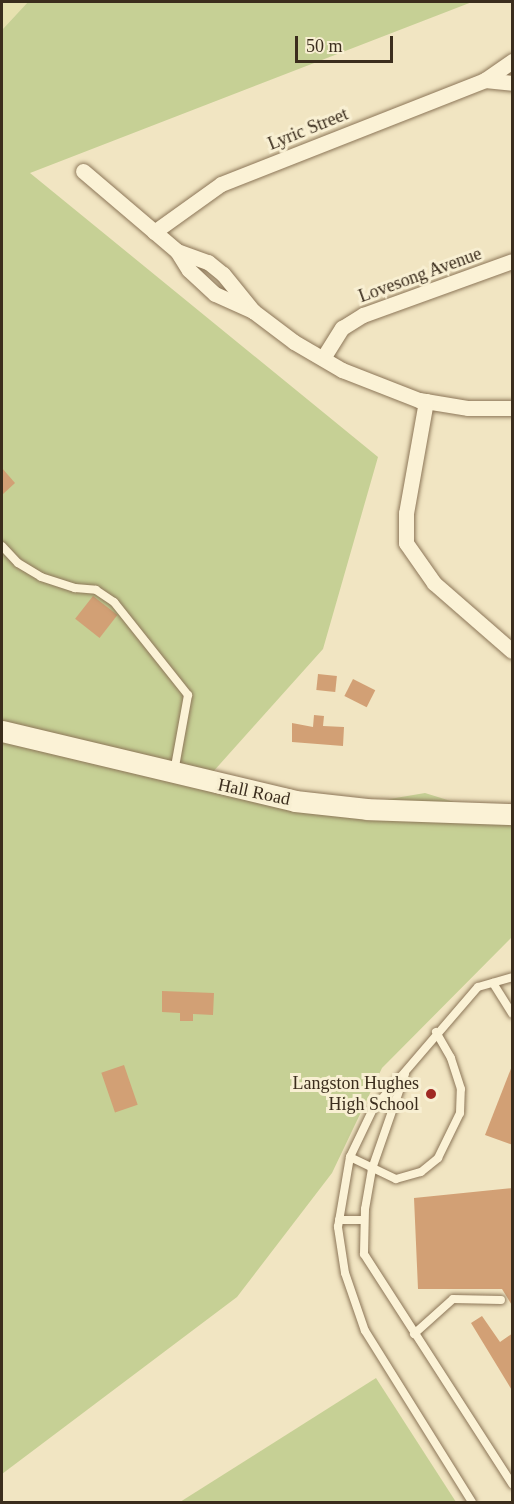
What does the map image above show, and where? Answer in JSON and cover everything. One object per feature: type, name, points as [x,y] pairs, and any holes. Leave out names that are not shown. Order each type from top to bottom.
[{"type":"street","name":"Lyric Street","points":[[154,232],[221,184],[485,80],[513,61]]},
{"type":"street","name":"Lyric Street","points":[[485,80],[513,83]]},
{"type":"street","points":[[83,171],[177,251],[200,283],[253,311],[342,370],[426,401],[468,408],[513,408]]},
{"type":"street","points":[[177,251],[207,262],[223,274],[253,311]]},
{"type":"street","name":"Lovesong Avenue","points":[[323,358],[342,328],[363,315],[513,261]]},
{"type":"street","points":[[426,401],[406,513],[406,543],[434,584],[513,651]]},
{"type":"street","name":"Hall Road","points":[[2,732],[295,801],[367,809],[513,814]]},
{"type":"lane","points":[[2,546],[18,563],[41,577],[75,588],[96,590],[114,602],[188,695],[174,773]]},
{"type":"lane","points":[[472,1503],[365,1330],[345,1273],[339,1220],[350,1157],[373,1109],[436,1032],[478,987],[513,977]]},
{"type":"lane","points":[[493,983],[513,1013]]},
{"type":"lane","points":[[350,1157],[396,1179],[421,1172],[438,1158],[451,1137],[460,1113],[461,1089],[451,1058],[436,1032]]},
{"type":"lane","points":[[407,1067],[372,1169],[364,1220],[364,1254],[513,1484]]},
{"type":"lane","points":[[339,1220],[364,1220]]},
{"type":"lane","points":[[414,1334],[453,1299],[501,1300]]},
{"type":"shaded area","points":[[2,2],[28,2],[2,30]]},
{"type":"green space","points":[[28,2],[472,2],[30,173],[378,457],[323,649],[203,783],[313,812],[425,793],[512,820],[512,937],[382,1068],[332,1173],[237,1297],[2,1474],[2,30]]},
{"type":"green space","points":[[376,1378],[456,1502],[180,1502]]},
{"type":"building","points":[[2,468],[15,483],[2,495]]},
{"type":"building","points":[[93,596],[117,615],[100,638],[75,619]]},
{"type":"building","points":[[318,674],[337,676],[335,692],[316,690]]},
{"type":"building","points":[[353,679],[375,690],[367,707],[344,696]]},
{"type":"building","points":[[314,715],[324,716],[323,726],[344,727],[343,746],[292,742],[292,723],[313,727]]},
{"type":"building","points":[[162,991],[214,993],[213,1015],[193,1014],[193,1021],[180,1021],[180,1013],[162,1012]]},
{"type":"building","points":[[124,1065],[138,1105],[115,1113],[101,1073]]},
{"type":"building","points":[[513,1066],[513,1145],[485,1135]]},
{"type":"building","points":[[513,1188],[513,1307],[502,1289],[418,1289],[414,1198]]},
{"type":"building","points":[[482,1316],[500,1342],[513,1333],[513,1392],[471,1323]]},
{"type":"place","name":"Langston Hughes High School","points":[[431,1094]]}]
